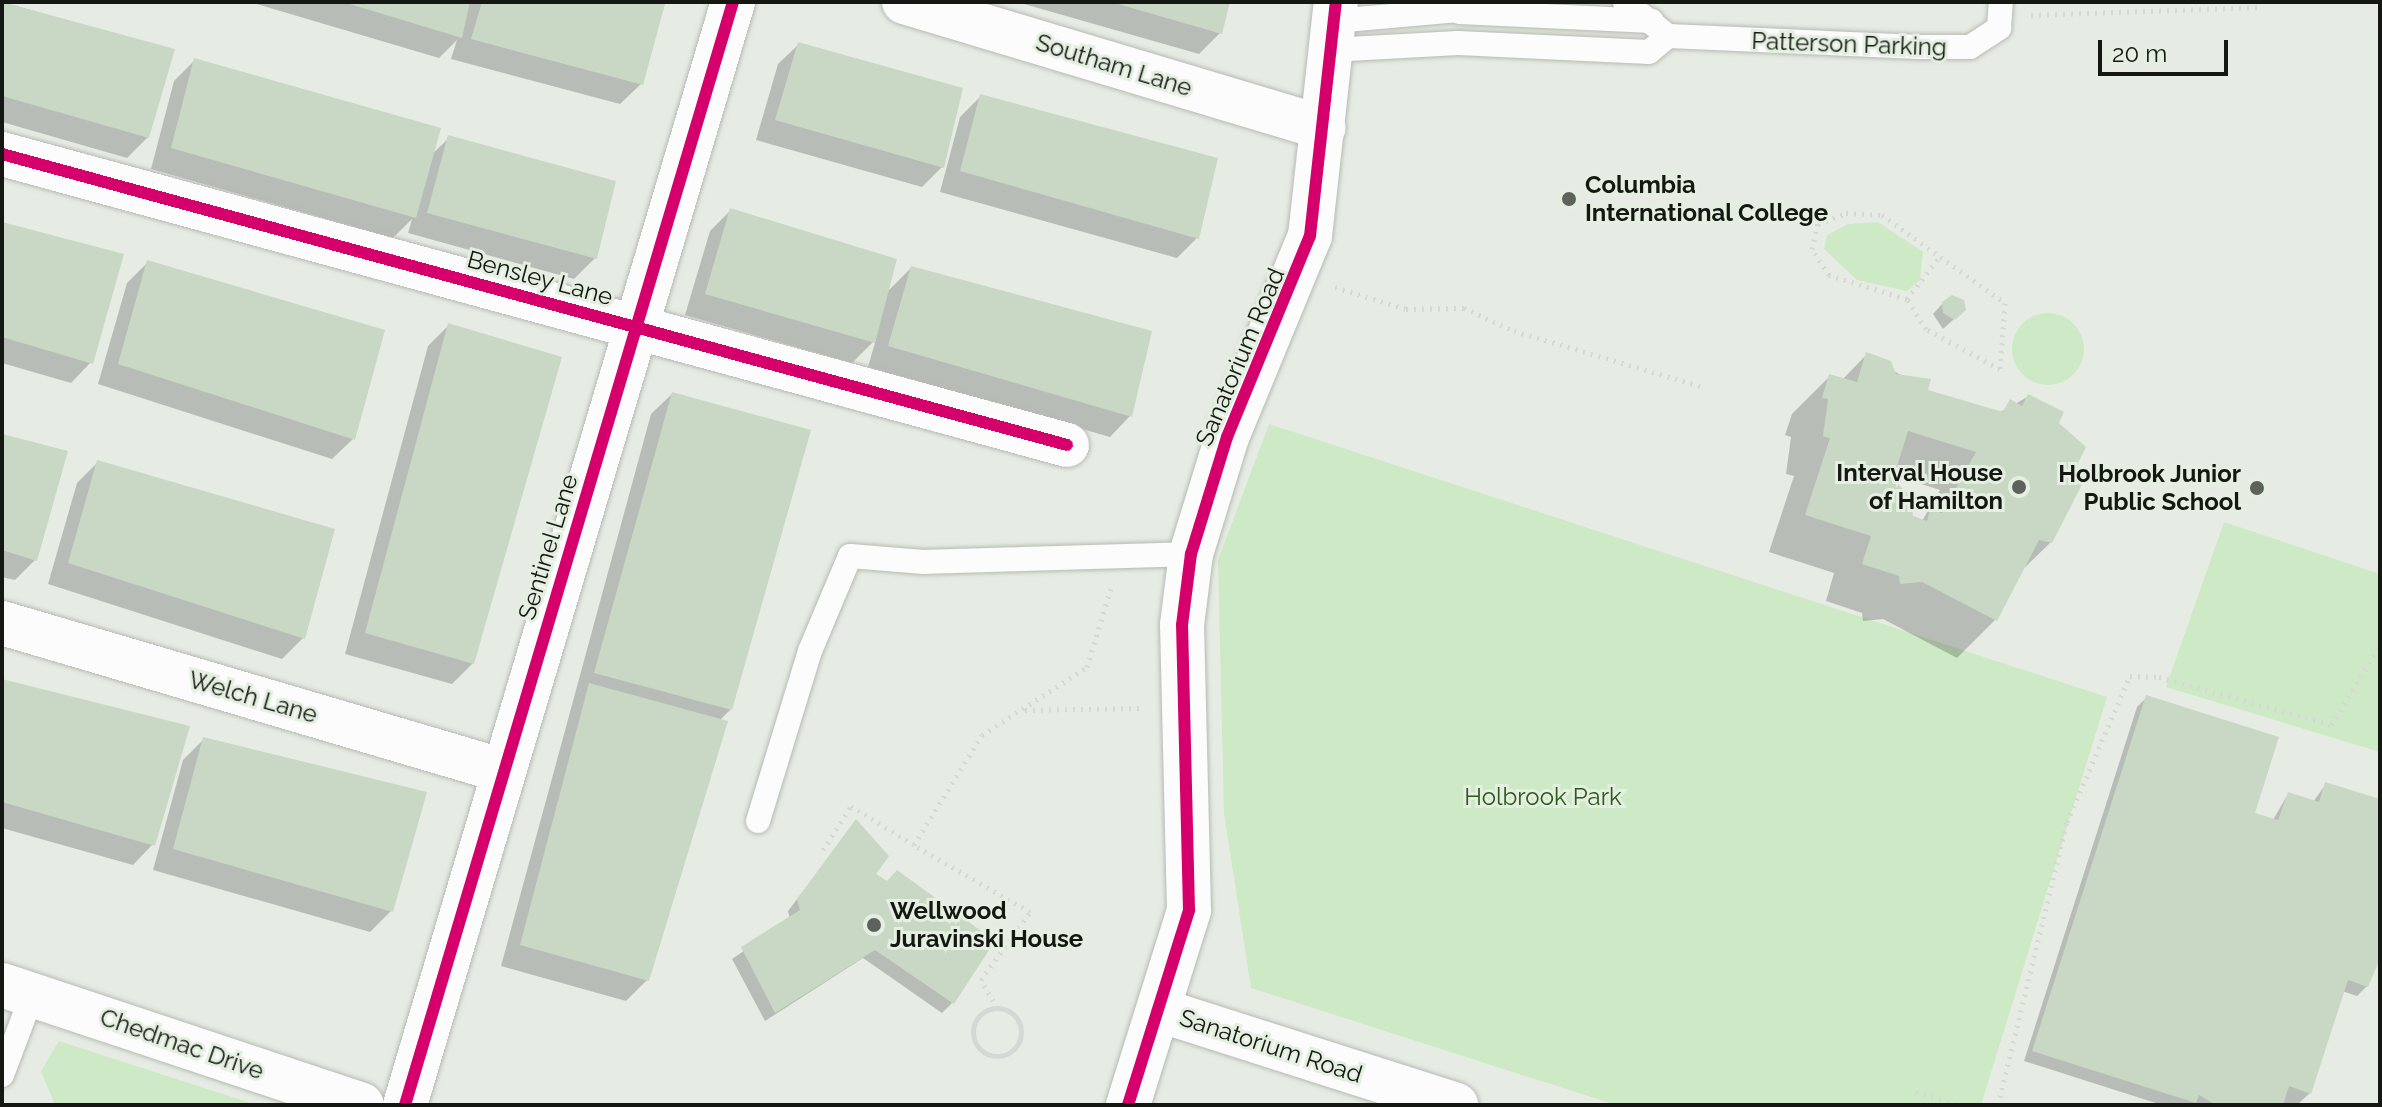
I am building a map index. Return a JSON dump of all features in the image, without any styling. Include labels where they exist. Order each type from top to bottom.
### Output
[{"type":"street","name":"Sentinel Lane","points":[[405,1105],[733,2]]},
{"type":"street","name":"Southam Lane","points":[[904,2],[1324,128]]},
{"type":"street","name":"Sanatorium Road","points":[[1333,25],[1319,196],[1300,275],[1227,437],[1191,554],[1184,709],[1189,910],[1159,1010],[1456,1105]]},
{"type":"street","name":"Bensley Lane","points":[[2,154],[1067,445]]},
{"type":"street","name":"Welch Lane","points":[[2,623],[504,771]]},
{"type":"street","name":"Chedmac Drive","points":[[17,990],[362,1105]]},
{"type":"street","points":[[1128,1105],[1159,1010]]},
{"type":"lane","name":"Patterson Parking","points":[[1333,25],[1459,12],[1498,2]]},
{"type":"lane","points":[[1625,2],[1660,29]]},
{"type":"lane","name":"Patterson Parking","points":[[1459,12],[1660,29],[1970,47],[1999,28],[2000,9]]},
{"type":"lane","name":"Patterson Parking","points":[[1333,25],[1458,43],[1649,52],[1660,29]]},
{"type":"lane","points":[[758,821],[810,651],[850,556],[924,562],[1191,554]]},
{"type":"lane","points":[[2,1075],[17,990]]},
{"type":"path","points":[[2000,9],[2262,7]]},
{"type":"path","points":[[1846,213],[1882,215],[2005,303],[2000,369],[1926,329],[1907,299],[1829,275],[1812,249],[1818,224],[1846,213]]},
{"type":"path","points":[[1907,299],[1941,255]]},
{"type":"path","points":[[1300,275],[1406,309],[1464,308],[1514,331],[1703,387]]},
{"type":"path","points":[[914,845],[982,735],[1087,667],[1112,599],[1110,555]]},
{"type":"path","points":[[1998,1105],[2067,822],[2130,676],[2159,677],[2332,725],[2380,645]]},
{"type":"path","points":[[1023,710],[1184,709]]},
{"type":"path","points":[[823,850],[851,806],[1030,912],[981,980],[997,1008],[1018,1019],[1021,1035],[1014,1050],[991,1056],[973,1033],[983,1013],[997,1008]]},
{"type":"path","points":[[1916,1092],[1959,1105]]},
{"type":"green space","points":[[1878,222],[1923,252],[1920,280],[1907,291],[1857,280],[1824,249],[1827,235],[1848,224]]},
{"type":"green space","points":[[2048,313],[2068,319],[2078,329],[2084,349],[2078,369],[2068,379],[2048,385],[2028,379],[2018,369],[2012,349],[2018,329],[2028,319]]},
{"type":"green space","name":"Holbrook Park","points":[[1269,424],[2107,697],[1981,1105],[1616,1105],[1251,988],[1224,813],[1218,560]]},
{"type":"green space","points":[[2224,522],[2380,574],[2380,752],[2166,687]]},
{"type":"green space","points":[[59,1041],[257,1105],[55,1105],[41,1071]]},
{"type":"building","points":[[2,2],[175,49],[149,138],[2,96]]},
{"type":"building","points":[[343,2],[470,2],[462,38]]},
{"type":"building","points":[[482,2],[665,4],[643,85],[471,39]]},
{"type":"building","points":[[1111,2],[1230,2],[1222,34]]},
{"type":"building","points":[[798,42],[963,88],[944,168],[775,120]]},
{"type":"building","points":[[194,58],[441,128],[416,218],[171,148]]},
{"type":"building","points":[[980,94],[1218,158],[1199,239],[960,171]]},
{"type":"building","points":[[448,135],[616,181],[597,259],[427,213]]},
{"type":"building","points":[[730,208],[897,259],[875,343],[705,294]]},
{"type":"building","points":[[2,222],[124,254],[93,364],[2,337]]},
{"type":"building","points":[[147,260],[385,330],[355,440],[118,364]]},
{"type":"building","points":[[911,266],[1152,331],[1132,417],[888,346]]},
{"type":"building","points":[[1952,295],[1964,300],[1966,310],[1955,320],[1943,313],[1942,302]]},
{"type":"building","points":[[448,323],[562,357],[474,664],[365,633]]},
{"type":"building","name":"Interval House of Hamilton","points":[[1866,352],[1891,361],[1896,374],[1931,379],[1928,390],[2003,412],[2010,399],[2022,406],[2028,394],[2064,412],[2059,423],[2086,447],[2076,467],[2089,471],[2052,543],[2039,540],[1997,621],[1922,582],[1900,584],[1899,576],[1862,564],[1871,536],[1805,515],[1830,438],[1823,436],[1828,399],[1822,398],[1829,374],[1857,382]],"holes":[[[1908,431],[1976,452],[1942,513],[1930,510],[1927,521],[1913,516],[1910,496],[1893,479]]]},
{"type":"building","points":[[672,392],[811,430],[732,710],[594,673]]},
{"type":"building","points":[[2,434],[68,451],[37,561],[2,550]]},
{"type":"building","points":[[97,460],[335,529],[305,639],[68,563]]},
{"type":"building","points":[[2,679],[190,726],[155,846],[2,802]]},
{"type":"building","points":[[589,683],[728,721],[649,981],[520,945]]},
{"type":"building","points":[[2146,695],[2279,737],[2255,813],[2278,820],[2288,792],[2319,802],[2325,782],[2380,799],[2380,959],[2368,987],[2348,980],[2311,1094],[2289,1086],[2283,1105],[2216,1105],[2199,1095],[2196,1103],[2032,1051]]},
{"type":"building","points":[[203,737],[427,792],[393,912],[173,849]]},
{"type":"building","name":"Wellwood Juravinski House","points":[[856,819],[889,856],[876,874],[887,881],[897,870],[995,941],[954,1004],[875,950],[775,1013],[741,947],[800,910],[797,899]]},
{"type":"cycle path","points":[[405,1105],[733,2]]},
{"type":"cycle path","points":[[1128,1105],[1189,910],[1182,625],[1191,554],[1227,437],[1310,236],[1336,2]]},
{"type":"cycle path","points":[[2,154],[1067,445]]},
{"type":"place","name":"Columbia International College","points":[[1569,199]]},
{"type":"place","name":"Interval House of Hamilton","points":[[2019,487]]},
{"type":"place","name":"Holbrook Junior Public School","points":[[2257,488]]},
{"type":"place","name":"Wellwood Juravinski House","points":[[874,925]]}]
